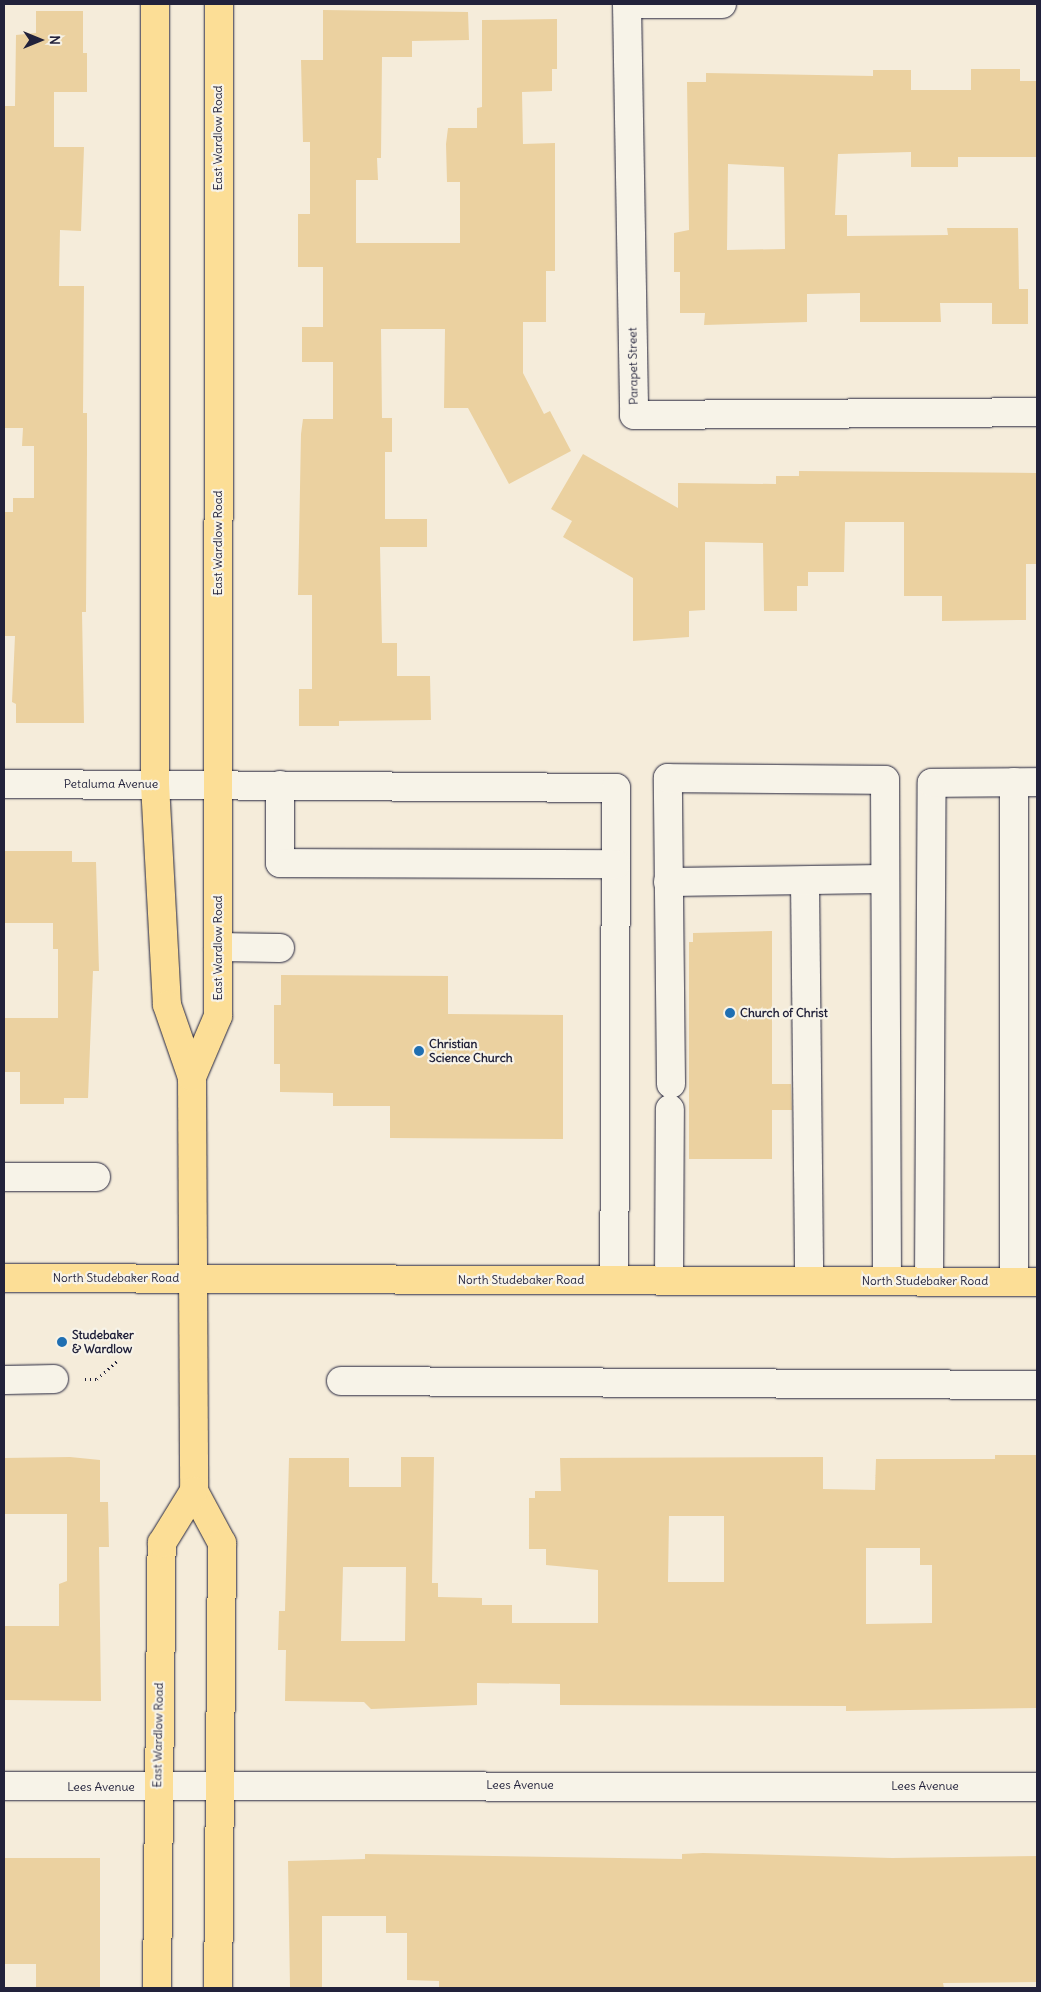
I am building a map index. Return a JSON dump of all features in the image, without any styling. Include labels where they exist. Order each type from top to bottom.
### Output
[{"type":"main road","name":"East Wardlow Road","points":[[155,4],[156,784],[167,1005],[192,1076],[194,1491],[222,1543],[218,1784],[218,1988]]},
{"type":"main road","name":"East Wardlow Road","points":[[192,1076],[218,1016],[218,4]]},
{"type":"main road","name":"North Studebaker Road","points":[[4,1278],[1026,1282]]},
{"type":"main road","name":"East Wardlow Road","points":[[157,1988],[157,1787],[162,1543],[194,1491]]},
{"type":"street","points":[[628,4],[722,4]]},
{"type":"street","name":"Parapet Street","points":[[628,4],[634,415],[1037,412]]},
{"type":"street","points":[[669,1280],[671,1096],[668,778],[885,780],[886,1281]]},
{"type":"street","points":[[929,1281],[932,783],[1026,782],[1026,1282]]},
{"type":"street","name":"Petaluma Avenue","points":[[4,784],[616,788],[616,864]]},
{"type":"street","points":[[280,785],[280,863],[616,864],[614,1280]]},
{"type":"street","points":[[668,882],[885,879]]},
{"type":"street","points":[[805,881],[809,1280]]},
{"type":"street","points":[[218,947],[280,948]]},
{"type":"street","points":[[4,1177],[96,1177]]},
{"type":"street","points":[[4,1380],[54,1379]]},
{"type":"street","points":[[340,1381],[1037,1384]]},
{"type":"street","name":"Lees Avenue","points":[[4,1786],[157,1787],[218,1784],[1037,1787]]},
{"type":"path","points":[[54,1379],[97,1379],[118,1360]]},
{"type":"building","points":[[323,10],[468,12],[469,40],[412,41],[412,57],[382,57],[381,158],[377,158],[378,180],[356,180],[356,243],[460,243],[460,182],[447,182],[446,144],[448,128],[477,128],[477,108],[482,107],[482,20],[557,19],[557,69],[552,69],[552,91],[522,92],[523,144],[555,143],[555,271],[546,271],[546,322],[523,322],[523,373],[544,414],[550,411],[571,451],[509,484],[468,408],[444,408],[445,329],[381,329],[382,418],[392,418],[392,452],[385,452],[385,519],[427,519],[427,547],[380,547],[382,643],[397,643],[397,676],[430,676],[431,720],[339,721],[339,726],[299,726],[299,689],[312,689],[312,595],[298,595],[301,434],[303,419],[333,419],[333,362],[302,362],[302,327],[323,327],[323,267],[298,267],[298,214],[310,214],[310,142],[303,142],[301,60],[323,60]]},
{"type":"building","points":[[36,11],[83,11],[83,53],[87,53],[87,92],[54,92],[54,147],[84,147],[81,231],[60,230],[59,286],[84,286],[83,413],[87,413],[87,452],[86,612],[82,612],[84,723],[16,723],[16,704],[12,702],[15,636],[5,636],[4,512],[13,512],[13,498],[34,498],[34,446],[22,446],[23,428],[4,428],[4,106],[15,106],[16,35],[36,33]]},
{"type":"building","points":[[971,69],[1020,69],[1020,81],[1037,81],[1037,157],[958,157],[958,167],[911,167],[911,152],[838,154],[835,215],[847,215],[847,236],[948,235],[947,228],[1018,228],[1019,289],[1028,289],[1028,324],[992,324],[992,303],[940,303],[941,322],[860,322],[860,293],[807,294],[807,322],[704,325],[705,313],[680,313],[680,272],[674,272],[674,233],[689,230],[687,82],[706,82],[706,73],[873,76],[873,70],[911,70],[911,90],[971,90]],"holes":[[[728,164],[784,167],[785,249],[727,250]]]},
{"type":"building","points":[[583,454],[678,508],[678,483],[776,484],[776,476],[799,476],[799,471],[1037,473],[1037,564],[1026,564],[1026,620],[942,621],[942,596],[904,596],[904,522],[845,522],[844,572],[808,572],[808,586],[797,586],[797,611],[764,611],[763,543],[705,542],[705,610],[689,611],[689,637],[633,641],[633,578],[563,537],[572,521],[551,509]]},
{"type":"building","points":[[4,851],[72,851],[72,862],[96,862],[99,971],[93,971],[88,1098],[64,1098],[64,1104],[20,1104],[20,1072],[4,1072],[4,1018],[58,1018],[58,949],[53,949],[53,923],[4,923]]},
{"type":"building","name":"Church of Christ","points":[[772,931],[772,1084],[791,1084],[792,1110],[772,1110],[772,1159],[689,1159],[689,942],[693,942],[693,933]]},
{"type":"building","name":"Christian Science Church","points":[[281,975],[448,976],[448,1014],[563,1015],[563,1139],[390,1138],[390,1106],[333,1106],[333,1093],[280,1092],[280,1064],[274,1064],[274,1005],[281,1005]]},
{"type":"building","points":[[995,1455],[1037,1455],[1037,1708],[846,1711],[846,1706],[560,1705],[560,1684],[477,1683],[477,1705],[371,1709],[364,1702],[285,1701],[286,1650],[278,1650],[279,1611],[285,1611],[289,1458],[349,1458],[349,1487],[401,1487],[401,1457],[434,1457],[432,1583],[438,1583],[438,1597],[482,1598],[482,1605],[512,1605],[512,1623],[598,1623],[598,1570],[546,1565],[546,1549],[529,1549],[529,1498],[535,1498],[535,1491],[561,1491],[560,1458],[823,1457],[823,1489],[875,1490],[876,1459],[995,1459]],"holes":[[[669,1516],[724,1516],[724,1582],[668,1582]],[[866,1548],[920,1548],[920,1565],[932,1565],[932,1623],[866,1624]],[[343,1567],[406,1567],[405,1641],[341,1641]]]},
{"type":"building","points":[[70,1457],[100,1460],[100,1502],[108,1502],[109,1547],[99,1547],[101,1701],[4,1700],[4,1626],[59,1626],[59,1584],[67,1581],[67,1514],[4,1514],[4,1458]]},
{"type":"building","points":[[365,1854],[682,1859],[682,1854],[892,1858],[1037,1856],[1037,1982],[943,1983],[944,1988],[439,1988],[439,1981],[407,1980],[407,1933],[386,1933],[386,1916],[322,1916],[322,1988],[290,1988],[288,1861],[365,1859]]},
{"type":"building","points":[[4,1858],[100,1858],[100,1988],[36,1988],[36,1964],[4,1964]]},
{"type":"place","name":"Church of Christ","points":[[730,1013]]},
{"type":"place","name":"Christian Science Church","points":[[419,1051]]},
{"type":"place","name":"Studebaker & Wardlow","points":[[62,1342]]}]
